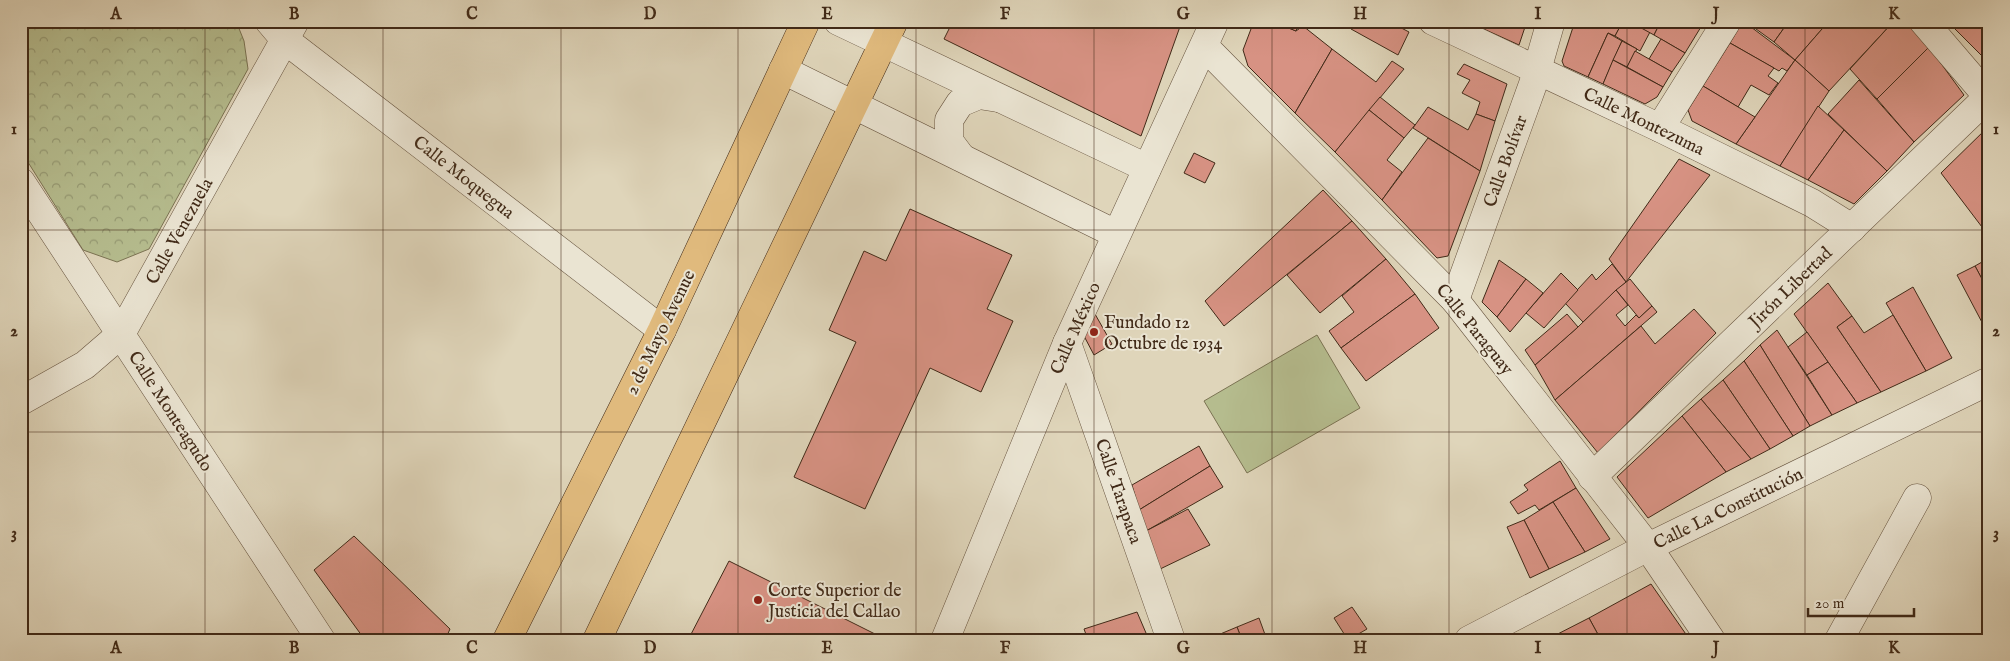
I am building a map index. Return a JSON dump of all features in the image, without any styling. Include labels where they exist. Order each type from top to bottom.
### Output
[{"type":"main road","name":"2 de Mayo Avenue","points":[[507,640],[662,330],[806,21]]},
{"type":"main road","points":[[597,640],[889,32]]},
{"type":"street","points":[[838,21],[889,32],[1000,98],[1146,168]]},
{"type":"street","name":"Calle México","points":[[945,640],[1067,343],[1146,168],[1205,47],[1215,21]]},
{"type":"street","name":"Calle Montezuma","points":[[1433,21],[1660,128],[1812,203],[1852,228]]},
{"type":"street","name":"Calle Bolívar","points":[[1455,300],[1537,71],[1551,21]]},
{"type":"street","points":[[1660,128],[1727,21]]},
{"type":"street","points":[[1923,21],[1988,97]]},
{"type":"street","name":"Calle Moquegua","points":[[283,27],[662,330]]},
{"type":"street","name":"Calle Venezuela","points":[[21,401],[85,365],[121,334],[283,27]]},
{"type":"street","name":"Calle Paraguay","points":[[1205,47],[1455,300],[1648,547],[1712,640]]},
{"type":"street","points":[[784,70],[1116,234]]},
{"type":"street","points":[[961,157],[949,141],[949,120],[960,104],[979,95],[1000,98]]},
{"type":"street","name":"Jirón Libertad","points":[[1592,477],[1988,97]]},
{"type":"street","name":"Calle Monteagudo","points":[[21,182],[321,640]]},
{"type":"street","name":"Calle Tarapaca","points":[[1067,343],[1171,640]]},
{"type":"street","name":"Calle La Constitución","points":[[1469,640],[1648,547],[1989,381]]},
{"type":"street","points":[[1838,640],[1917,498]]},
{"type":"green space","points":[[21,21],[236,21],[244,41],[248,69],[149,249],[117,262],[83,250],[21,151]]},
{"type":"green space","points":[[1317,335],[1360,408],[1247,473],[1204,401]]},
{"type":"building","points":[[953,21],[1182,21],[1141,136],[944,39]]},
{"type":"building","points":[[1254,21],[1272,21],[1296,31],[1303,26],[1332,49],[1295,113],[1248,66],[1243,50]]},
{"type":"building","points":[[1272,21],[1300,21],[1296,31]]},
{"type":"building","points":[[1354,21],[1388,21],[1409,32],[1398,55],[1351,29]]},
{"type":"building","points":[[1466,21],[1527,21],[1519,45]]},
{"type":"building","points":[[1575,21],[1623,21],[1615,36],[1608,33],[1588,77],[1564,66],[1562,61]]},
{"type":"building","points":[[1623,21],[1630,21],[1650,32],[1640,51],[1615,36]]},
{"type":"building","points":[[1635,21],[1661,21],[1654,35],[1634,24]]},
{"type":"building","points":[[1661,21],[1704,22],[1685,53],[1654,35]]},
{"type":"building","points":[[1743,21],[1795,60],[1787,71],[1782,68],[1779,71],[1730,43]]},
{"type":"building","points":[[1745,21],[1789,21],[1774,42]]},
{"type":"building","points":[[1789,21],[1829,21],[1795,60],[1774,42]]},
{"type":"building","points":[[1829,21],[1894,21],[1829,91],[1795,60]]},
{"type":"building","points":[[1894,21],[1905,21],[1929,47],[1877,99],[1850,69]]},
{"type":"building","points":[[1947,21],[1989,21],[1989,55],[1985,59]]},
{"type":"building","points":[[1608,33],[1622,41],[1603,84],[1588,77]]},
{"type":"building","points":[[1661,39],[1685,53],[1672,72],[1649,59]]},
{"type":"building","points":[[1622,41],[1637,49],[1627,67],[1613,60]]},
{"type":"building","points":[[1730,43],[1774,68],[1768,76],[1778,83],[1769,95],[1751,85],[1738,107],[1703,86]]},
{"type":"building","points":[[1929,47],[1964,95],[1914,142],[1877,99]]},
{"type":"building","points":[[1332,49],[1376,82],[1392,61],[1404,69],[1335,152],[1295,113]]},
{"type":"building","points":[[1635,51],[1672,72],[1663,87],[1627,67]]},
{"type":"building","points":[[1613,60],[1663,87],[1657,97],[1645,104],[1603,84]]},
{"type":"building","points":[[1795,60],[1829,91],[1780,166],[1736,144]]},
{"type":"building","points":[[1464,64],[1507,84],[1495,121],[1476,114],[1480,102],[1462,93],[1470,80],[1457,74]]},
{"type":"building","points":[[1859,80],[1914,142],[1887,171],[1828,114]]},
{"type":"building","points":[[1703,86],[1755,117],[1736,144],[1692,121],[1688,110]]},
{"type":"building","points":[[1380,97],[1415,125],[1404,138],[1369,110]]},
{"type":"building","points":[[1818,106],[1844,130],[1808,180],[1780,166]]},
{"type":"building","points":[[1428,107],[1468,130],[1476,114],[1495,121],[1480,171],[1413,128]]},
{"type":"building","points":[[1369,110],[1404,138],[1387,160],[1402,172],[1382,200],[1335,152]]},
{"type":"building","points":[[1988,127],[1989,229],[1985,231],[1941,173]]},
{"type":"building","points":[[1844,130],[1887,171],[1854,204],[1808,180]]},
{"type":"building","points":[[1428,138],[1480,171],[1448,256],[1437,258],[1382,200]]},
{"type":"building","points":[[1194,153],[1215,163],[1205,183],[1184,173]]},
{"type":"building","points":[[1679,159],[1710,175],[1626,282],[1609,259]]},
{"type":"building","points":[[1323,190],[1352,221],[1224,326],[1205,301]]},
{"type":"building","points":[[910,209],[1012,255],[987,309],[1013,321],[981,392],[930,368],[865,509],[794,477],[856,342],[829,330],[864,251],[886,261]]},
{"type":"building","points":[[1352,221],[1386,259],[1320,313],[1287,275]]},
{"type":"building","points":[[1989,258],[1989,292],[1975,266]]},
{"type":"building","points":[[1386,259],[1415,294],[1341,348],[1329,331],[1354,312],[1342,296]]},
{"type":"building","points":[[1499,260],[1526,279],[1497,317],[1482,302]]},
{"type":"building","points":[[1612,264],[1626,282],[1583,322],[1565,303],[1592,274],[1596,280]]},
{"type":"building","points":[[1975,266],[1989,292],[1989,326],[1985,328],[1957,275]]},
{"type":"building","points":[[1561,273],[1578,290],[1544,328],[1526,313]]},
{"type":"building","points":[[1526,279],[1543,293],[1510,332],[1497,317]]},
{"type":"building","points":[[1630,279],[1652,306],[1639,318],[1616,290]]},
{"type":"building","points":[[1828,283],[1852,316],[1837,327],[1881,392],[1857,403],[1794,314]]},
{"type":"building","points":[[1913,287],[1952,358],[1926,371],[1886,303]]},
{"type":"building","points":[[1616,290],[1628,305],[1616,315],[1625,326],[1636,315],[1639,318],[1652,306],[1657,312],[1555,400],[1535,365]]},
{"type":"building","points":[[1415,294],[1439,328],[1366,381],[1341,348]]},
{"type":"building","name":"Fundado 12 Octubre de 1934","points":[[1091,307],[1112,344],[1094,355],[1084,336]]},
{"type":"building","points":[[1694,309],[1716,333],[1598,453],[1555,400],[1641,326],[1655,344]]},
{"type":"building","points":[[1567,314],[1578,327],[1535,365],[1525,350]]},
{"type":"building","points":[[1893,315],[1926,371],[1881,392],[1837,327],[1852,316],[1864,333]]},
{"type":"building","points":[[1777,330],[1832,415],[1810,426],[1760,345]]},
{"type":"building","points":[[1807,332],[1828,362],[1807,375],[1788,347]]},
{"type":"building","points":[[1760,345],[1810,426],[1793,436],[1744,361]]},
{"type":"building","points":[[1744,361],[1793,436],[1770,449],[1723,380]]},
{"type":"building","points":[[1828,362],[1857,403],[1832,415],[1807,375]]},
{"type":"building","points":[[1723,380],[1770,449],[1751,459],[1701,399]]},
{"type":"building","points":[[1701,399],[1751,459],[1726,472],[1682,416]]},
{"type":"building","points":[[1682,416],[1726,472],[1648,518],[1617,477]]},
{"type":"building","points":[[1199,446],[1210,466],[1139,510],[1132,485]]},
{"type":"building","points":[[1560,461],[1576,488],[1539,510],[1535,505],[1518,514],[1510,502],[1528,490],[1524,485]]},
{"type":"building","points":[[1210,466],[1223,487],[1146,531],[1139,510]]},
{"type":"building","points":[[1576,488],[1610,539],[1585,552],[1553,502]]},
{"type":"building","points":[[1553,502],[1585,552],[1549,569],[1524,520]]},
{"type":"building","points":[[1188,509],[1210,545],[1158,570],[1146,531]]},
{"type":"building","points":[[1524,520],[1549,569],[1530,578],[1507,527]]},
{"type":"building","points":[[354,536],[450,629],[445,640],[365,640],[314,570]]},
{"type":"building","name":"Corte Superior de Justicia del Callao","points":[[729,561],[887,640],[688,640]]},
{"type":"building","points":[[1651,584],[1690,640],[1601,640],[1589,618]]},
{"type":"building","points":[[1352,607],[1367,629],[1348,640],[1334,618]]},
{"type":"building","points":[[1137,612],[1149,640],[1088,640],[1084,629]]},
{"type":"building","points":[[1259,618],[1267,640],[1242,640],[1237,627]]},
{"type":"building","points":[[1589,618],[1601,640],[1546,640]]},
{"type":"building","points":[[1237,627],[1242,640],[1206,640]]},
{"type":"place","name":"Fundado 12 Octubre de 1934","points":[[1094,332]]},
{"type":"place","name":"Corte Superior de Justicia del Callao","points":[[758,600]]}]
